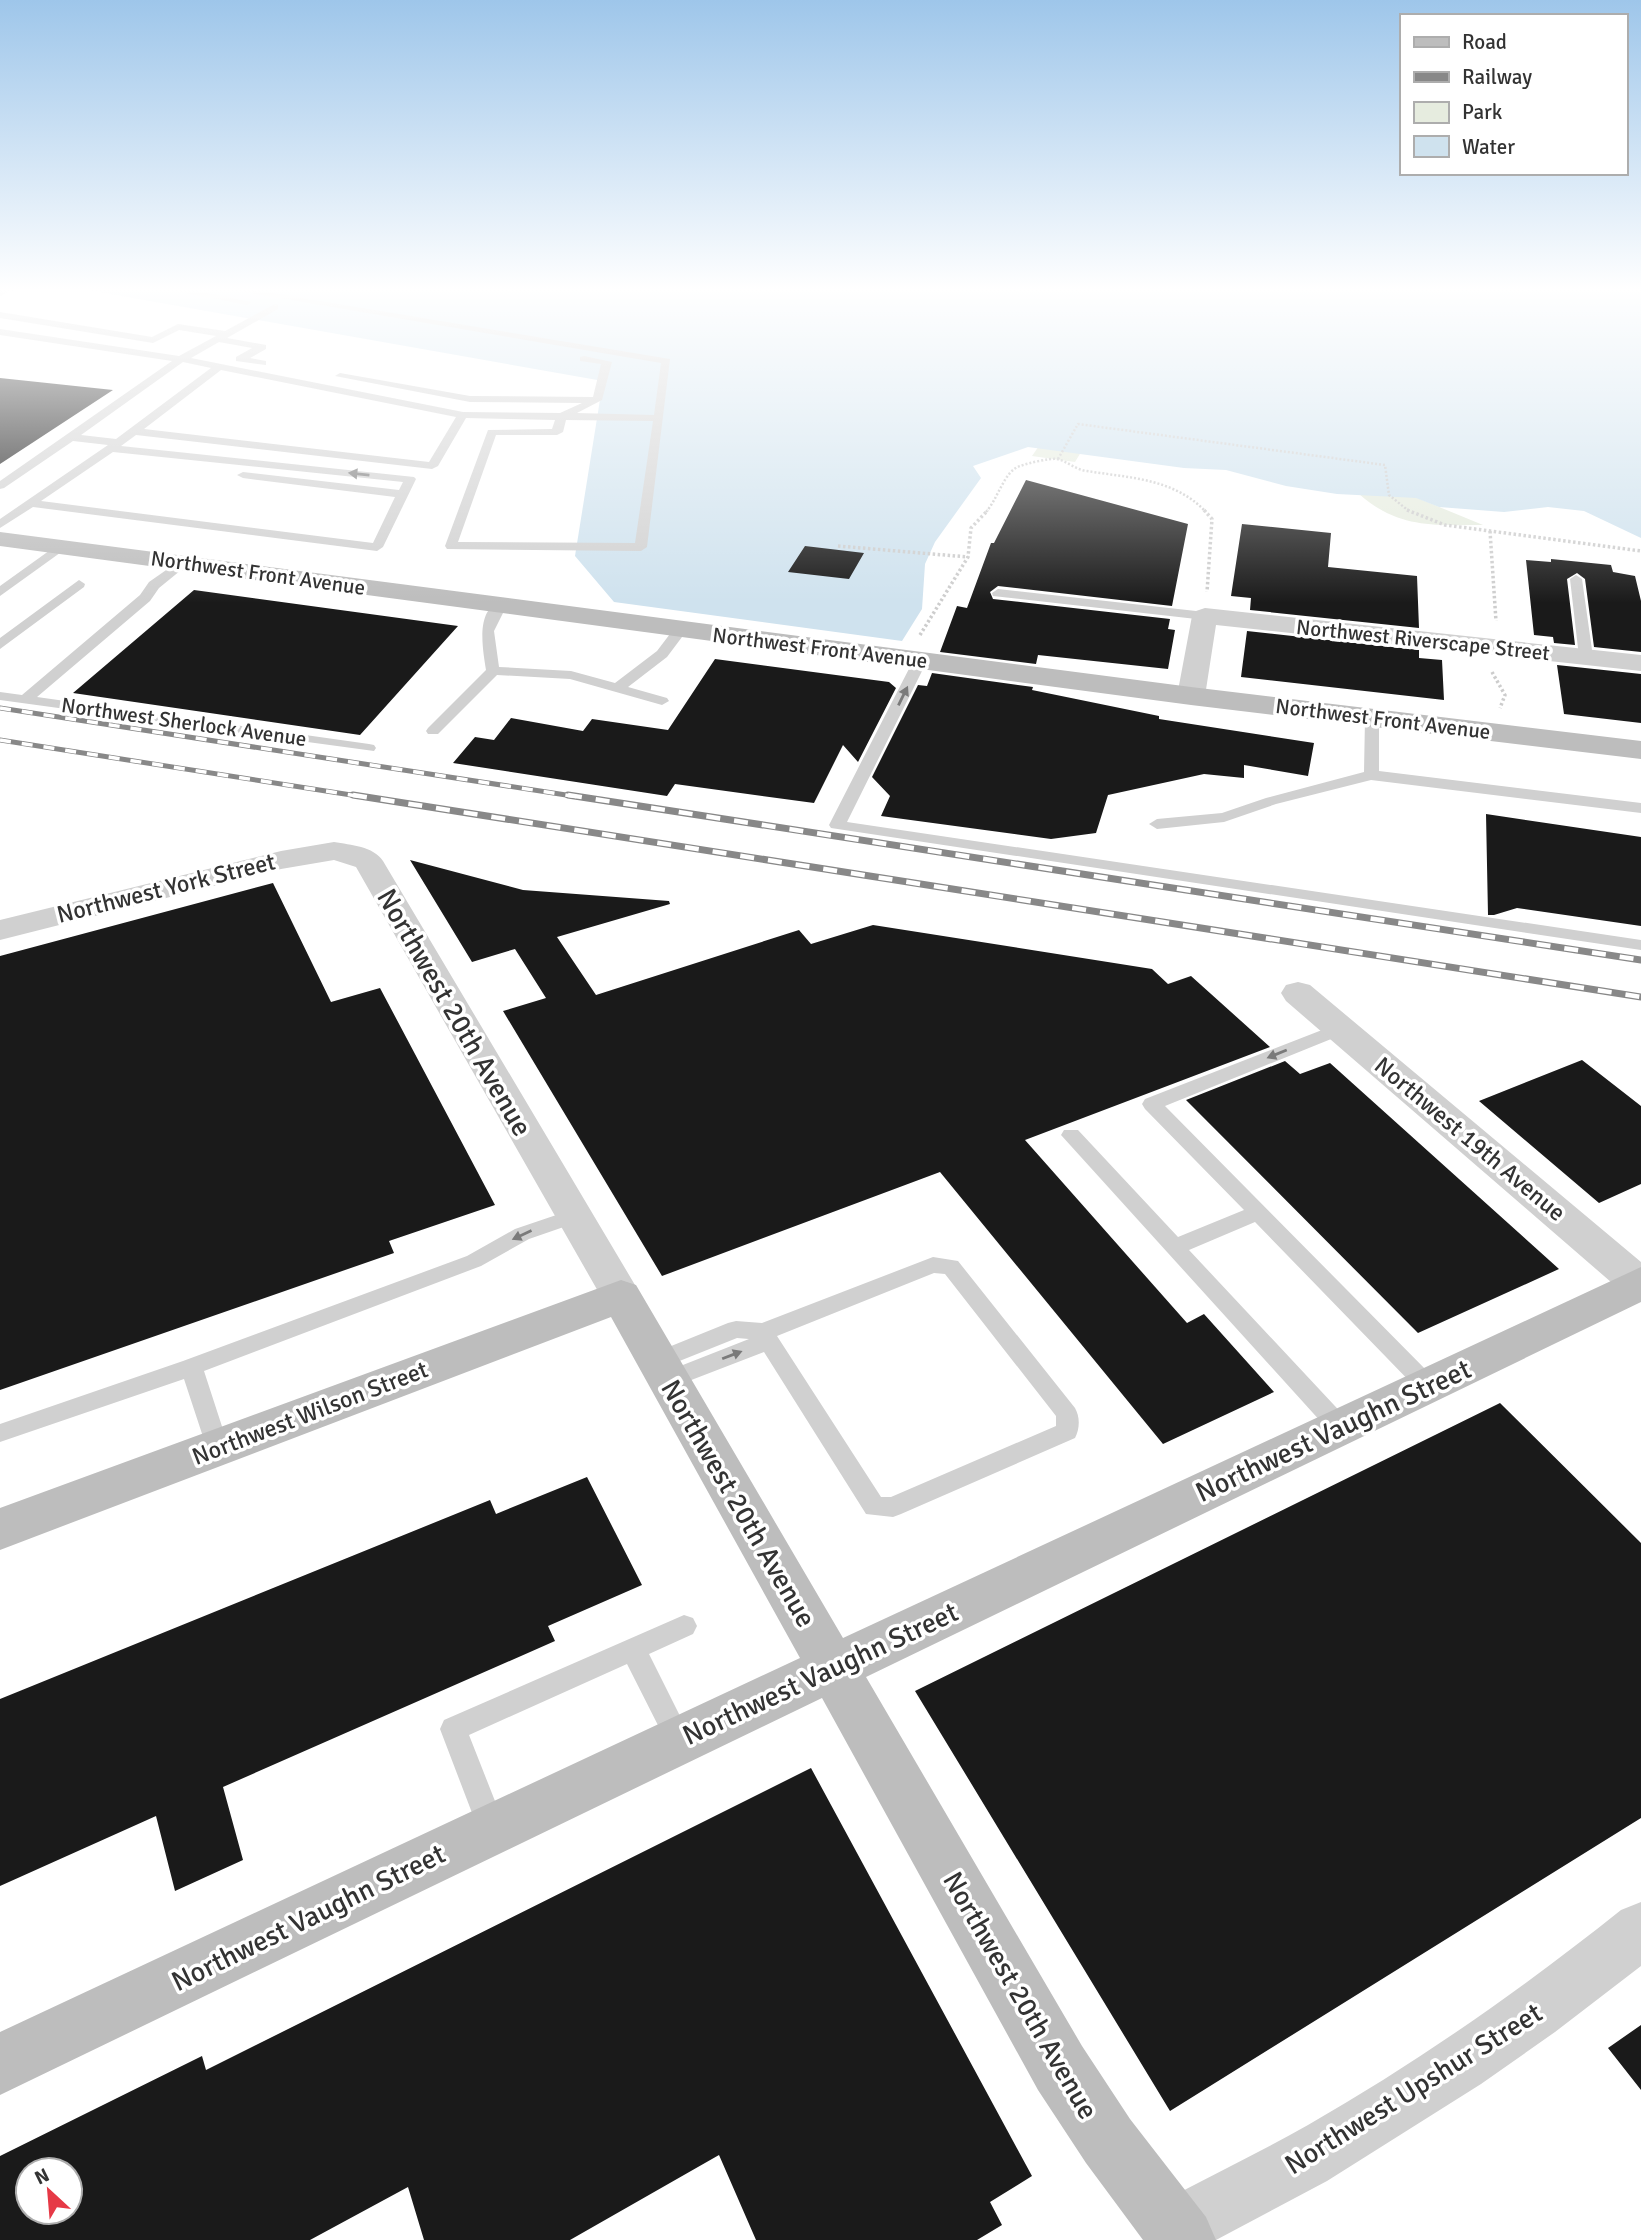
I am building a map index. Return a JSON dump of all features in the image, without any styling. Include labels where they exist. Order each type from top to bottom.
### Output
[{"type":"street","name":"Northwest Front Avenue","points":[[0,539],[1191,696],[1641,750]]},
{"type":"street","name":"Northwest Riverscape Street","points":[[1205,617],[1641,663]]},
{"type":"street","points":[[1191,696],[1205,617]]},
{"type":"street","name":"Northwest York Street","points":[[0,930],[231,871],[334,851]]},
{"type":"street","name":"Northwest 20th Avenue","points":[[334,851],[352,854],[368,861],[621,1296],[1060,2068],[1172,2236]]},
{"type":"street","name":"Northwest 19th Avenue","points":[[1298,993],[1641,1284]]},
{"type":"street","name":"Northwest Vaughn Street","points":[[0,2064],[1641,1284]]},
{"type":"street","name":"Northwest Wilson Street","points":[[0,1529],[621,1296]]},
{"type":"street","name":"Northwest Upshur Street","points":[[1172,2236],[1346,2136],[1529,2017],[1583,1978],[1641,1930]]},
{"type":"lane","points":[[0,486],[132,394]]},
{"type":"lane","points":[[0,524],[184,394]]},
{"type":"lane","points":[[354,394],[463,415],[659,418]]},
{"type":"lane","points":[[438,394],[470,399],[597,400]]},
{"type":"lane","points":[[599,394],[597,400],[561,417],[557,432],[492,432],[451,546],[641,547],[662,394]]},
{"type":"lane","points":[[134,431],[432,466],[463,415]]},
{"type":"lane","points":[[30,503],[377,547],[410,479],[114,445],[71,437]]},
{"type":"lane","points":[[96,457],[402,494]]},
{"type":"lane","points":[[0,592],[60,547]]},
{"type":"lane","points":[[25,700],[182,563]]},
{"type":"lane","points":[[1576,579],[1586,657]]},
{"type":"lane","points":[[0,645],[79,584]]},
{"type":"lane","points":[[998,593],[1205,617]]},
{"type":"lane","points":[[493,671],[487,631],[500,605]]},
{"type":"lane","points":[[617,688],[662,654],[681,629]]},
{"type":"lane","points":[[913,660],[886,731],[837,825],[1161,876],[1641,945]]},
{"type":"lane","points":[[433,731],[493,671],[571,675],[662,701]]},
{"type":"lane","name":"Northwest Sherlock Avenue","points":[[0,696],[369,748]]},
{"type":"lane","points":[[1371,775],[1372,719]]},
{"type":"lane","points":[[1157,824],[1224,817],[1271,801],[1371,775],[1641,808]]},
{"type":"lane","points":[[1340,1029],[1152,1104],[1427,1385]]},
{"type":"lane","points":[[1071,1135],[1339,1427]]},
{"type":"lane","points":[[1175,1247],[1259,1212]]},
{"type":"lane","points":[[0,1433],[191,1367],[474,1261],[522,1234],[574,1216]]},
{"type":"lane","points":[[663,1370],[756,1346],[764,1332],[933,1265],[951,1267],[1067,1413],[1067,1431],[894,1507],[874,1507],[764,1332]]},
{"type":"lane","points":[[191,1367],[217,1447]]},
{"type":"lane","points":[[492,1829],[453,1729],[684,1626]]},
{"type":"lane","points":[[633,1649],[679,1740]]},
{"type":"path","points":[[1058,459],[1078,424],[1385,465],[1386,490],[1396,502],[1418,515],[1445,525],[1641,551]]},
{"type":"path","points":[[913,660],[968,557],[971,528],[995,502],[1010,472],[1019,466],[1058,459],[1070,468],[1084,472],[1140,478],[1167,486],[1203,507],[1212,519],[1205,617]]},
{"type":"path","points":[[1490,531],[1490,544]]},
{"type":"path","points":[[838,546],[968,557]]},
{"type":"green space","points":[[1063,411],[1415,497],[1483,525],[1418,523],[1388,514],[1359,494],[1089,439],[1075,462],[1032,456]]},
{"type":"water","points":[[601,394],[1641,394],[1641,538],[1584,511],[1548,507],[1504,512],[1439,507],[1416,498],[1337,494],[1286,486],[1226,470],[1184,468],[1028,447],[973,466],[981,478],[935,542],[925,564],[922,609],[902,641],[614,602],[575,556]]},
{"type":"building","points":[[0,394],[108,394],[0,464]]},
{"type":"building","points":[[1026,480],[1188,524],[1172,606],[998,586],[990,592],[993,599],[1170,619],[1168,629],[1175,630],[1168,669],[1038,655],[1036,664],[940,652],[957,606],[967,608],[991,543],[994,543]]},
{"type":"building","points":[[1242,524],[1331,533],[1328,567],[1417,576],[1419,628],[1250,610],[1251,598],[1231,596]]},
{"type":"building","points":[[805,546],[864,553],[849,579],[788,572]]},
{"type":"building","points":[[1551,559],[1611,565],[1613,572],[1635,576],[1641,601],[1641,652],[1594,647],[1585,579],[1577,573],[1567,579],[1575,645],[1554,643],[1553,637],[1534,635],[1526,560],[1551,562]]},
{"type":"building","points":[[194,590],[458,626],[360,735],[73,693]]},
{"type":"building","points":[[1247,631],[1419,650],[1419,658],[1442,660],[1444,700],[1241,677]]},
{"type":"building","points":[[715,659],[889,682],[896,688],[858,762],[843,745],[814,803],[675,784],[667,796],[453,763],[475,737],[494,740],[511,718],[583,731],[592,719],[668,730]]},
{"type":"building","points":[[1557,665],[1641,674],[1641,723],[1564,714]]},
{"type":"building","points":[[932,673],[1033,687],[1032,690],[1159,716],[1159,719],[1314,743],[1308,776],[1244,765],[1244,778],[1204,774],[1108,795],[1096,833],[1051,839],[881,816],[890,796],[872,777],[918,685],[927,686]]},
{"type":"building","points":[[1486,814],[1641,837],[1641,926],[1517,908],[1488,915]]},
{"type":"building","points":[[410,860],[523,890],[669,901],[670,904],[557,937],[596,995],[799,930],[811,944],[873,925],[1152,969],[1168,984],[1191,976],[1270,1047],[1025,1140],[1187,1323],[1204,1314],[1274,1392],[1163,1444],[940,1172],[662,1276],[503,1011],[546,998],[515,949],[472,962]]},
{"type":"building","points":[[273,883],[331,1002],[380,988],[495,1205],[389,1241],[394,1253],[0,1390],[0,956]]},
{"type":"building","points":[[1582,1060],[1641,1106],[1641,1184],[1599,1203],[1479,1101]]},
{"type":"building","points":[[1285,1061],[1300,1074],[1330,1063],[1559,1269],[1418,1333],[1186,1100]]},
{"type":"building","points":[[1500,1403],[1641,1543],[1641,1818],[1170,2111],[915,1691]]},
{"type":"building","points":[[587,1477],[642,1585],[548,1626],[555,1641],[223,1787],[243,1860],[175,1891],[156,1816],[0,1886],[0,1699],[490,1500],[496,1514]]},
{"type":"building","points":[[811,1768],[1032,2176],[990,2202],[1002,2225],[977,2240],[756,2240],[719,2155],[570,2240],[424,2240],[408,2187],[310,2240],[0,2240],[0,2156],[202,2056],[206,2070]]},
{"type":"building","points":[[1641,2025],[1641,2090],[1608,2048]]},
{"type":"railway","points":[[0,708],[579,797]]},
{"type":"railway","points":[[0,740],[364,797]]},
{"type":"railway","points":[[353,795],[1641,997]]},
{"type":"railway","points":[[568,795],[1641,960]]}]
